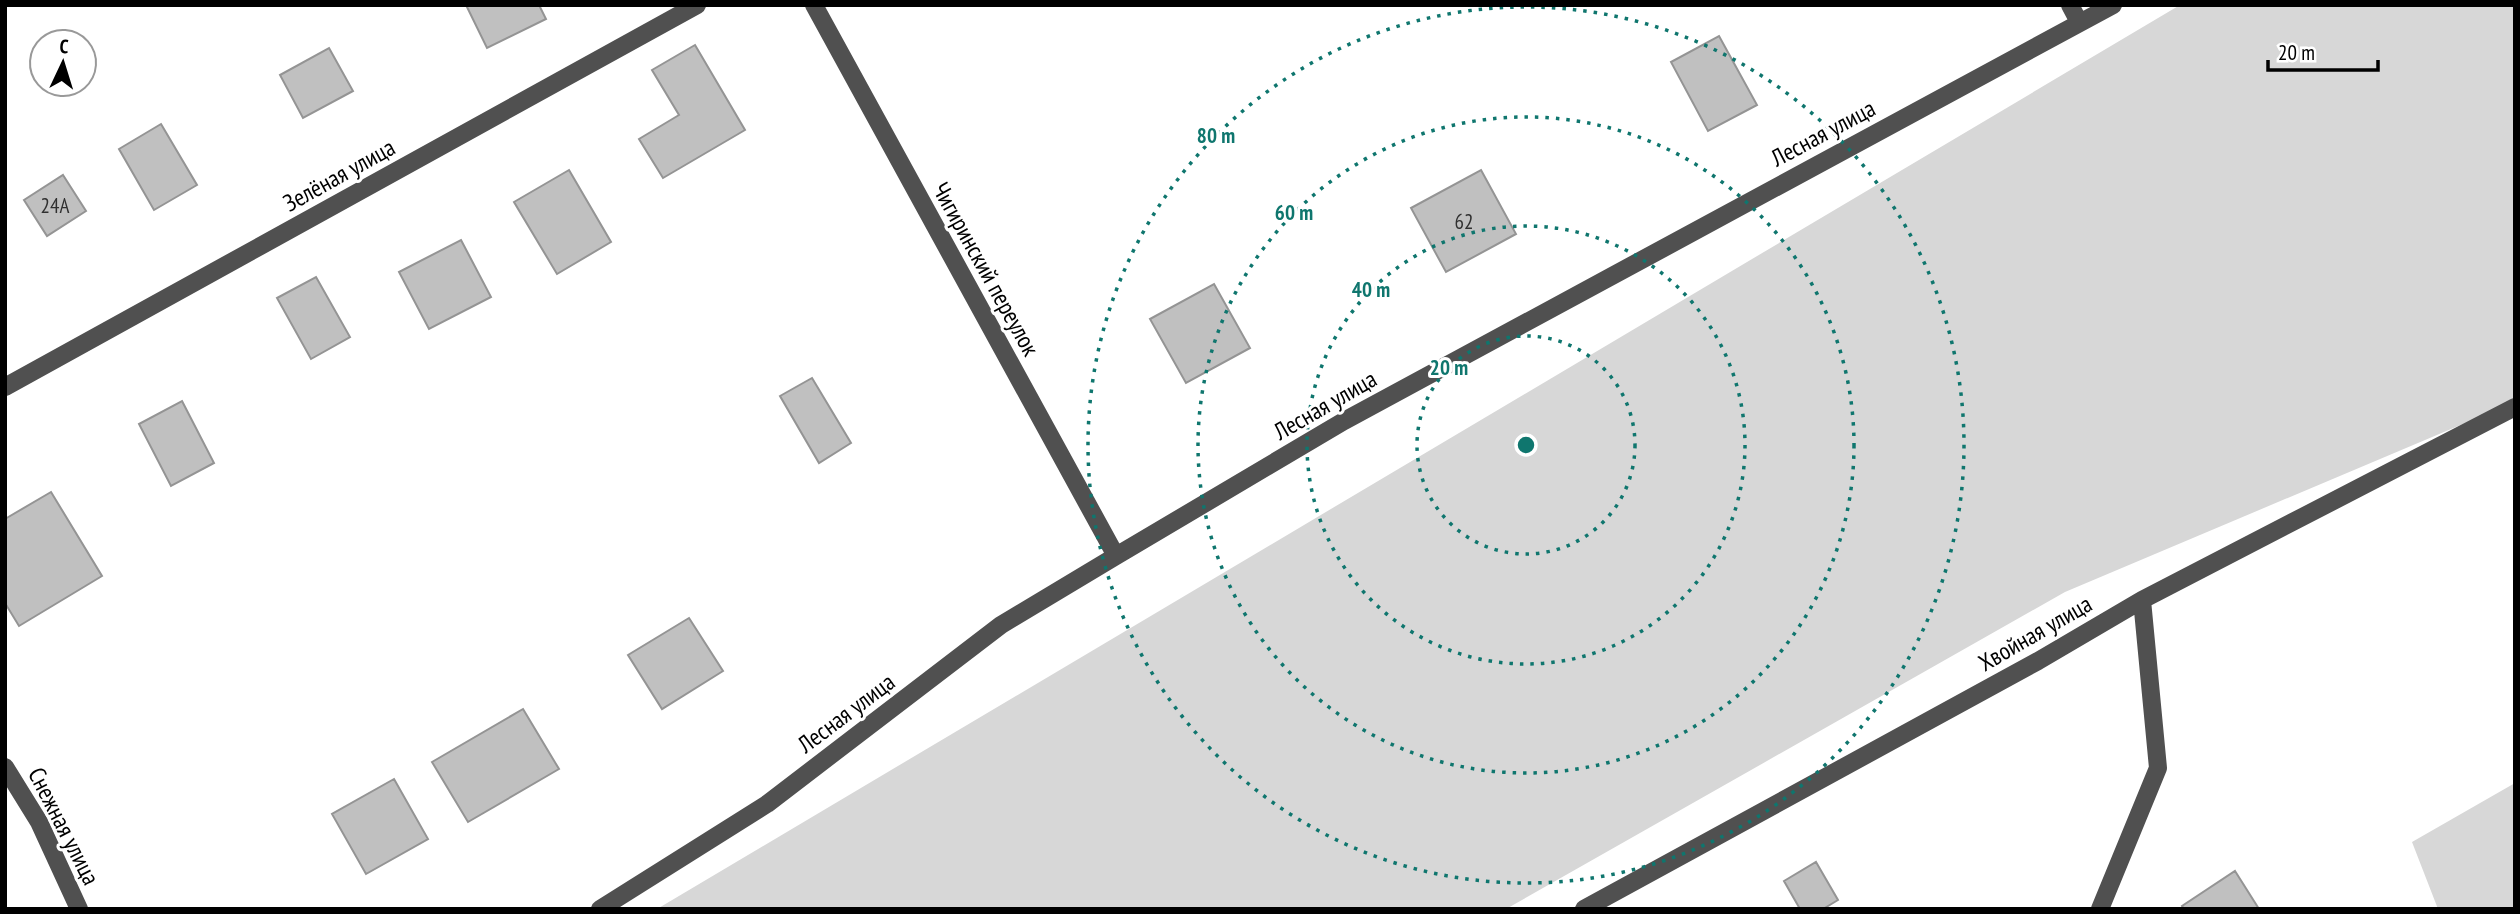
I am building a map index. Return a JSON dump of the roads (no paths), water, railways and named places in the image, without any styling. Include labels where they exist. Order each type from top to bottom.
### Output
[{"type":"street","name":"Зелёная улица","points":[[5,387],[697,5]]},
{"type":"street","name":"Чигиринский переулок","points":[[814,5],[1116,556]]},
{"type":"street","points":[[2070,5],[2079,22]]},
{"type":"street","name":"Лесная улица","points":[[600,909],[767,804],[1001,625],[1116,556],[1344,421],[2113,5]]},
{"type":"street","name":"Хвойная улица","points":[[1584,909],[2038,661],[2142,600],[2515,407]]},
{"type":"street","points":[[2099,909],[2158,768],[2142,600]]},
{"type":"street","name":"Снежная улица","points":[[5,766],[38,822],[79,909]]}]
